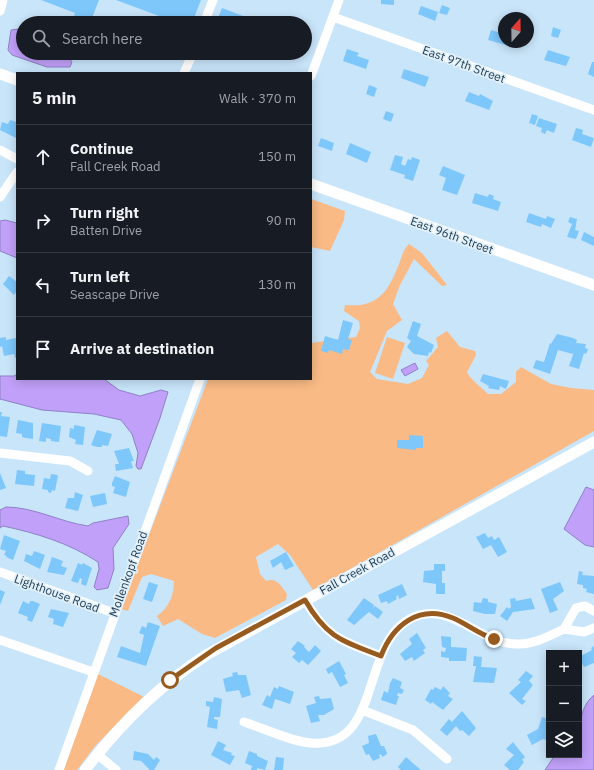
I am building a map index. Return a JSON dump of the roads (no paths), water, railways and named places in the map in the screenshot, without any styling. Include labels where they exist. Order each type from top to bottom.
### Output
[{"type":"main road","points":[[0,74],[16,80]]},
{"type":"main road","name":"East 96th Street","points":[[312,184],[594,285]]},
{"type":"main road","name":"Fall Creek Road","points":[[85,770],[129,716],[181,672],[216,648],[594,442]]},
{"type":"street","points":[[0,10],[3,0]]},
{"type":"street","points":[[207,16],[213,0]]},
{"type":"street","points":[[312,73],[339,0]]},
{"type":"street","name":"East 97th Street","points":[[333,17],[594,110]]},
{"type":"street","points":[[186,72],[190,60]]},
{"type":"street","points":[[0,150],[16,158]]},
{"type":"street","points":[[0,197],[16,173]]},
{"type":"street","name":"Mollenkopf Road","points":[[59,770],[114,613],[200,380]]},
{"type":"street","points":[[0,453],[70,461],[88,471]]},
{"type":"street","name":"Lighthouse Road","points":[[0,572],[114,613]]},
{"type":"street","points":[[305,600],[318,621],[335,637],[381,656]]},
{"type":"street","points":[[564,629],[576,608],[585,606],[594,611]]},
{"type":"street","points":[[244,722],[302,742],[319,744],[335,740],[346,733],[355,724],[362,710],[389,638],[399,626],[413,617],[425,614],[448,616],[497,641],[513,644],[535,642],[564,629],[584,632],[594,628]]},
{"type":"street","points":[[0,640],[93,672]]},
{"type":"street","points":[[362,710],[413,730],[447,759]]},
{"type":"street","points":[[97,754],[116,770]]}]
